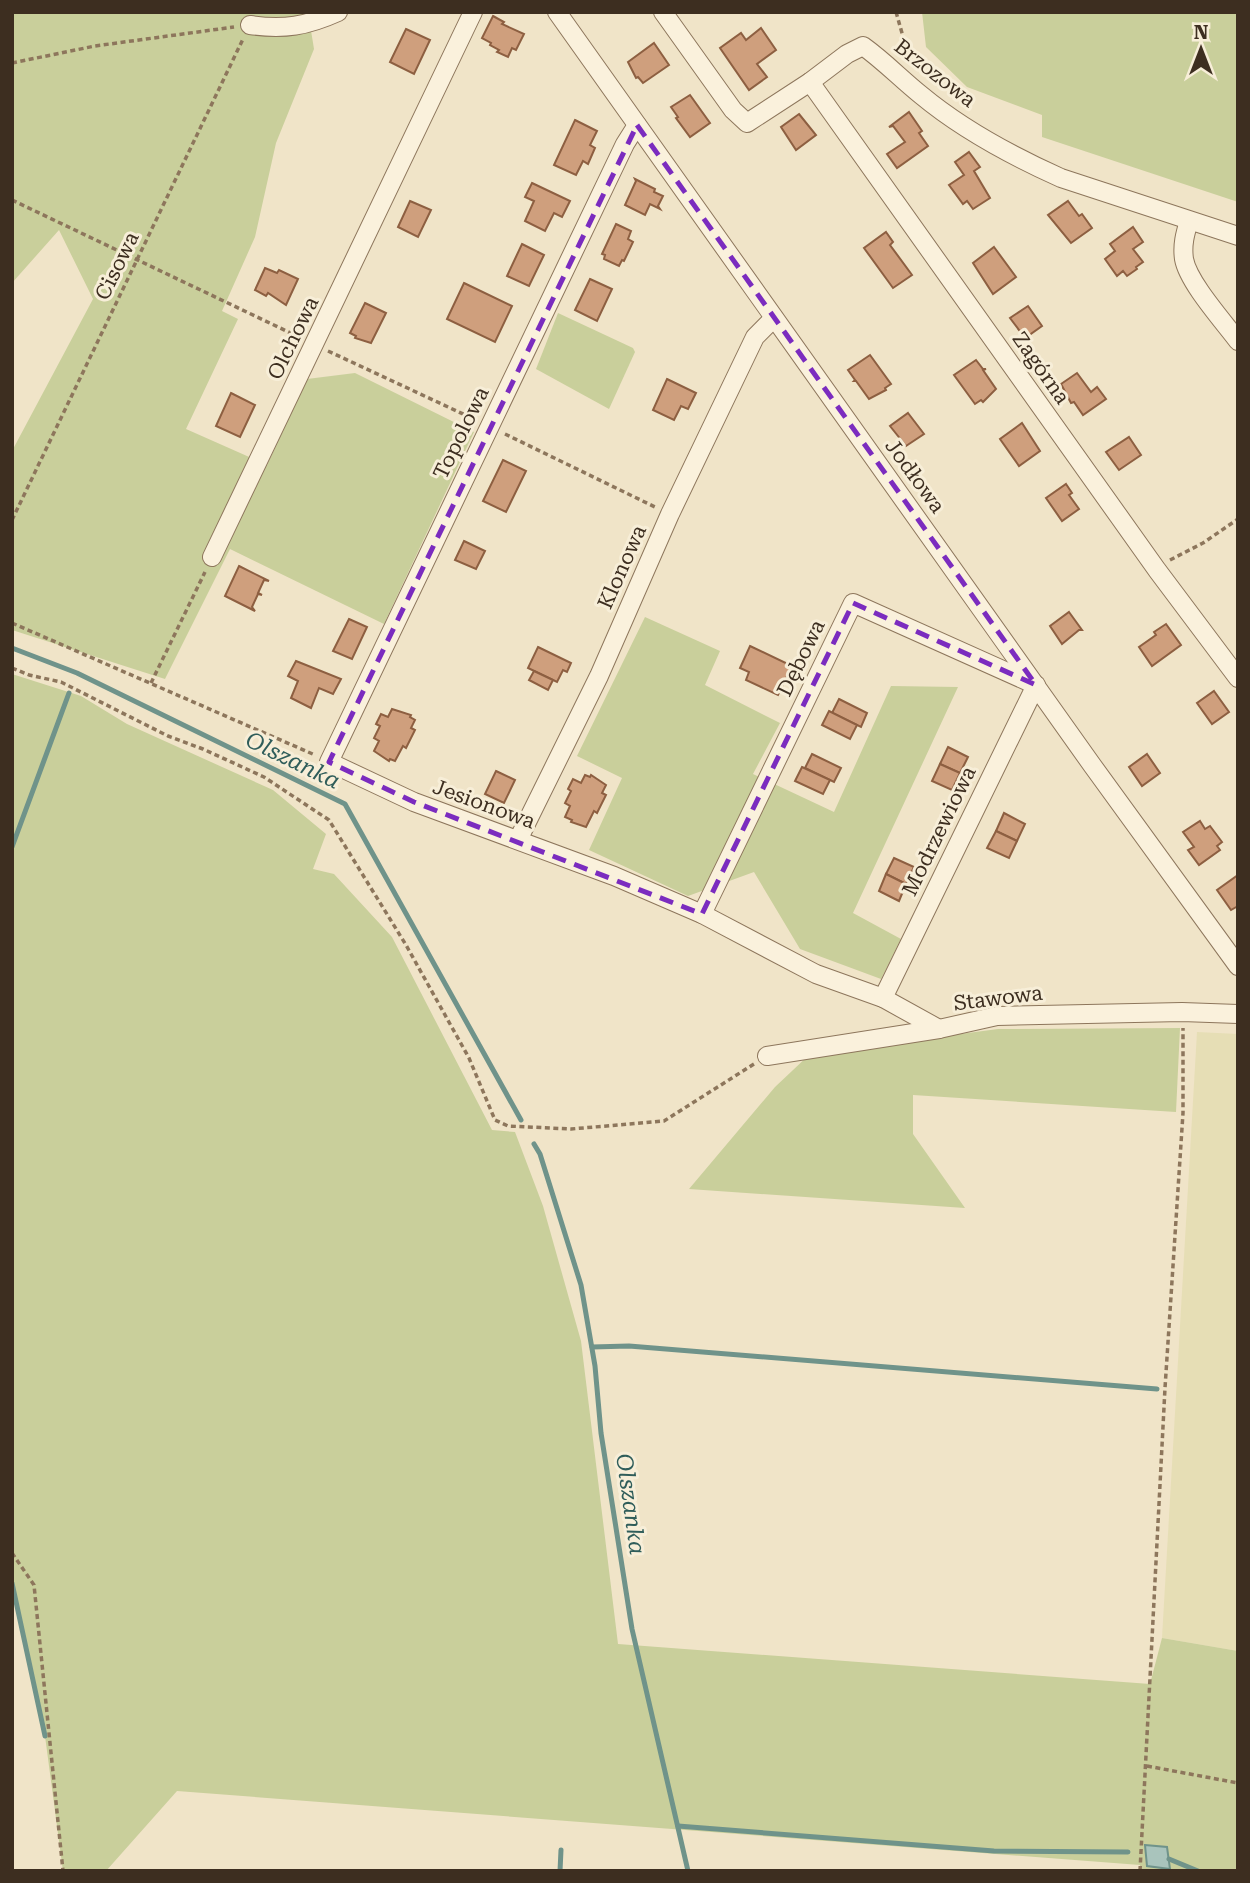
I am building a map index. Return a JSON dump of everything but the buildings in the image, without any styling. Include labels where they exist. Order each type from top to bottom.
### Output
[{"type":"street","points":[[250,25],[271,28],[297,27],[338,12]]},
{"type":"street","name":"Olchowa","points":[[212,557],[473,12]]},
{"type":"street","name":"Jodłowa","points":[[557,12],[1238,966]]},
{"type":"street","name":"Brzozowa","points":[[663,12],[733,110],[747,123],[847,54],[863,46],[922,96],[982,138],[1061,178],[1238,236]]},
{"type":"street","name":"Zagórna","points":[[810,82],[1157,570],[1238,678]]},
{"type":"street","name":"Topolowa","points":[[329,762],[625,144],[637,125]]},
{"type":"street","points":[[1189,221],[1184,239],[1184,260],[1189,275],[1238,341]]},
{"type":"street","name":"Klonowa","points":[[518,840],[599,676],[670,514],[755,337],[774,318]]},
{"type":"street","name":"Dębowa","points":[[702,914],[853,603],[1036,685]]},
{"type":"street","name":"Modrzewiowa","points":[[883,998],[1036,685]]},
{"type":"street","name":"Jesionowa","points":[[329,762],[414,802],[614,876],[702,914],[817,974],[883,998],[939,1029]]},
{"type":"street","name":"Stawowa","points":[[767,1056],[939,1029],[997,1016],[1182,1012],[1238,1014]]},
{"type":"path","points":[[896,12],[910,61]]},
{"type":"path","points":[[12,63],[95,46],[250,25]]},
{"type":"path","name":"Cisowa","points":[[12,520],[250,25]]},
{"type":"path","points":[[12,200],[670,514]]},
{"type":"path","points":[[1157,570],[1238,519]]},
{"type":"path","points":[[151,683],[212,557]]},
{"type":"path","points":[[12,623],[329,762]]},
{"type":"path","points":[[12,668],[61,682],[168,736],[264,777],[330,820],[406,945],[469,1058],[495,1120],[508,1126],[571,1129],[664,1121],[767,1056]]},
{"type":"path","points":[[1140,1871],[1165,1388],[1183,1113],[1182,1012]]},
{"type":"path","points":[[12,1553],[34,1585],[63,1871]]},
{"type":"path","points":[[1146,1765],[1238,1783]]},
{"type":"highlighted area","points":[[637,125],[1036,685],[853,603],[702,914],[414,802],[329,762]]},
{"type":"shaded area","points":[[1197,1032],[1238,1034],[1238,1651],[1162,1638]]},
{"type":"green space","points":[[12,12],[308,12],[314,49],[276,143],[255,237],[222,311],[238,319],[186,429],[267,465],[307,379],[355,373],[474,432],[384,624],[230,549],[165,679],[12,630],[12,451],[93,299],[59,230],[12,283]]},
{"type":"green space","points":[[922,12],[1238,12],[1238,202],[1042,137],[1042,115],[967,87],[926,47]]},
{"type":"green space","points":[[558,313],[633,348],[635,352],[609,409],[536,369]]},
{"type":"green space","points":[[645,617],[720,651],[705,685],[780,723],[753,774],[834,812],[891,686],[958,687],[853,913],[901,939],[881,979],[800,949],[754,872],[688,896],[589,850],[622,778],[577,756]]},
{"type":"green space","points":[[12,674],[81,696],[127,724],[273,790],[326,834],[313,869],[334,874],[392,937],[492,1130],[515,1132],[543,1206],[581,1341],[618,1644],[1150,1684],[1162,1638],[1238,1651],[1238,1871],[1140,1871],[1140,1865],[177,1791],[106,1871],[63,1871],[45,1736],[12,1583]]},
{"type":"green space","points":[[1180,1028],[1176,1112],[913,1095],[913,1134],[965,1208],[689,1189],[775,1087],[810,1054],[998,1029]]},
{"type":"water","points":[[1145,1845],[1167,1847],[1170,1869],[1147,1866]]},
{"type":"waterway","name":"Olszanka","points":[[12,648],[77,673],[345,804],[521,1120]]},
{"type":"waterway","points":[[12,847],[69,693]]},
{"type":"waterway","name":"Olszanka","points":[[534,1144],[540,1154],[581,1285],[632,1629],[688,1871]]},
{"type":"waterway","points":[[592,1347],[629,1346],[1157,1389]]},
{"type":"waterway","points":[[12,1583],[45,1736]]},
{"type":"waterway","points":[[678,1826],[994,1851],[1128,1852]]},
{"type":"waterway","points":[[560,1871],[561,1850]]},
{"type":"waterway","points":[[1169,1859],[1198,1871]]}]
